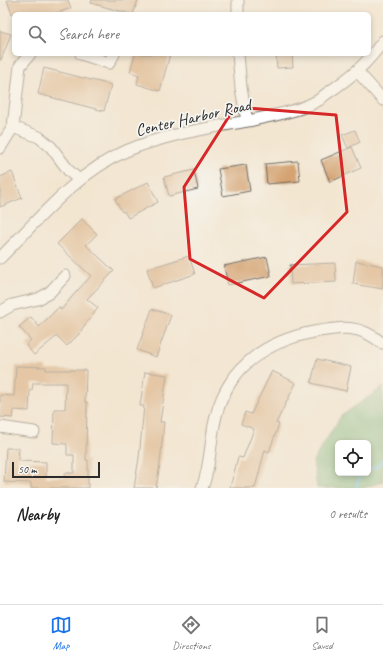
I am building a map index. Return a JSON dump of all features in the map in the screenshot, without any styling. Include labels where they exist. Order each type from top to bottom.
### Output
[{"type":"street","points":[[238,0],[238,12]]},
{"type":"street","name":"Center Harbor Road","points":[[0,258],[70,187],[93,169],[112,158],[149,142],[297,110],[317,101],[357,72],[373,55],[383,40]]},
{"type":"street","points":[[0,148],[13,127],[20,66],[28,56]]},
{"type":"street","points":[[87,56],[109,63],[113,56]]},
{"type":"street","points":[[238,56],[241,88],[247,121]]},
{"type":"street","points":[[357,72],[383,100]]},
{"type":"street","points":[[13,127],[39,137],[51,147],[69,171],[79,180]]},
{"type":"street","points":[[0,312],[12,305],[38,299],[49,293],[65,276]]},
{"type":"street","points":[[202,488],[210,460],[214,425],[219,407],[226,390],[248,361],[277,342],[294,336],[338,328],[360,330],[372,335],[382,343]]},
{"type":"street","points":[[0,427],[34,432]]},
{"type":"highlighted area","points":[[235,107],[336,115],[347,212],[264,298],[190,259],[184,187]]},
{"type":"green space","points":[[383,387],[383,482],[363,488],[317,488],[313,461],[341,416]]},
{"type":"building","points":[[7,0],[68,0],[71,8],[60,12],[12,12],[12,14]]},
{"type":"building","points":[[92,0],[138,0],[134,12],[123,12],[91,3]]},
{"type":"building","points":[[0,31],[11,34],[1,60],[0,60]]},
{"type":"building","points":[[134,56],[169,56],[160,91],[137,84],[139,75],[130,72]]},
{"type":"building","points":[[276,56],[292,56],[293,67],[277,68]]},
{"type":"building","points":[[44,68],[111,85],[104,111],[38,94]]},
{"type":"building","points":[[355,130],[360,142],[348,148],[342,135]]},
{"type":"building","points":[[352,147],[361,168],[330,182],[321,160]]},
{"type":"building","points":[[298,161],[300,181],[267,184],[265,164]]},
{"type":"building","points":[[246,165],[250,191],[223,196],[218,169]]},
{"type":"building","points":[[194,170],[198,189],[169,196],[164,177]]},
{"type":"building","points":[[12,172],[22,198],[0,207],[0,177]]},
{"type":"building","points":[[148,182],[158,202],[128,218],[124,211],[122,212],[115,199]]},
{"type":"building","points":[[82,219],[97,234],[86,245],[114,271],[87,299],[98,308],[81,330],[82,331],[67,346],[57,336],[34,355],[26,345],[31,340],[19,327],[31,317],[39,327],[59,307],[61,310],[91,276],[57,244]]},
{"type":"building","points":[[189,256],[195,274],[153,288],[147,269]]},
{"type":"building","points":[[267,257],[271,276],[228,285],[224,266]]},
{"type":"building","points":[[356,261],[383,266],[383,289],[353,284]]},
{"type":"building","points":[[335,263],[336,282],[291,284],[290,265]]},
{"type":"building","points":[[152,309],[171,315],[156,357],[137,350]]},
{"type":"building","points":[[317,359],[351,367],[346,391],[311,383]]},
{"type":"building","points":[[16,366],[46,367],[46,370],[86,370],[85,402],[87,402],[86,460],[88,460],[88,488],[31,488],[31,483],[4,482],[6,448],[19,448],[18,461],[46,462],[46,477],[65,477],[65,473],[74,473],[74,455],[67,455],[67,444],[53,443],[54,409],[65,409],[66,383],[33,383],[32,390],[30,390],[29,411],[14,410],[13,418],[0,417],[0,395],[14,396]]},
{"type":"building","points":[[272,371],[296,383],[276,423],[279,424],[269,452],[265,450],[255,488],[230,488],[238,457],[243,458],[254,429],[241,424],[245,412],[251,414]]},
{"type":"building","points":[[145,372],[167,375],[160,422],[164,422],[156,488],[134,488],[139,458],[144,406],[140,406]]},
{"type":"waterway","points":[[371,469],[378,466],[383,460]]},
{"type":"waterway","points":[[356,488],[360,476]]}]
